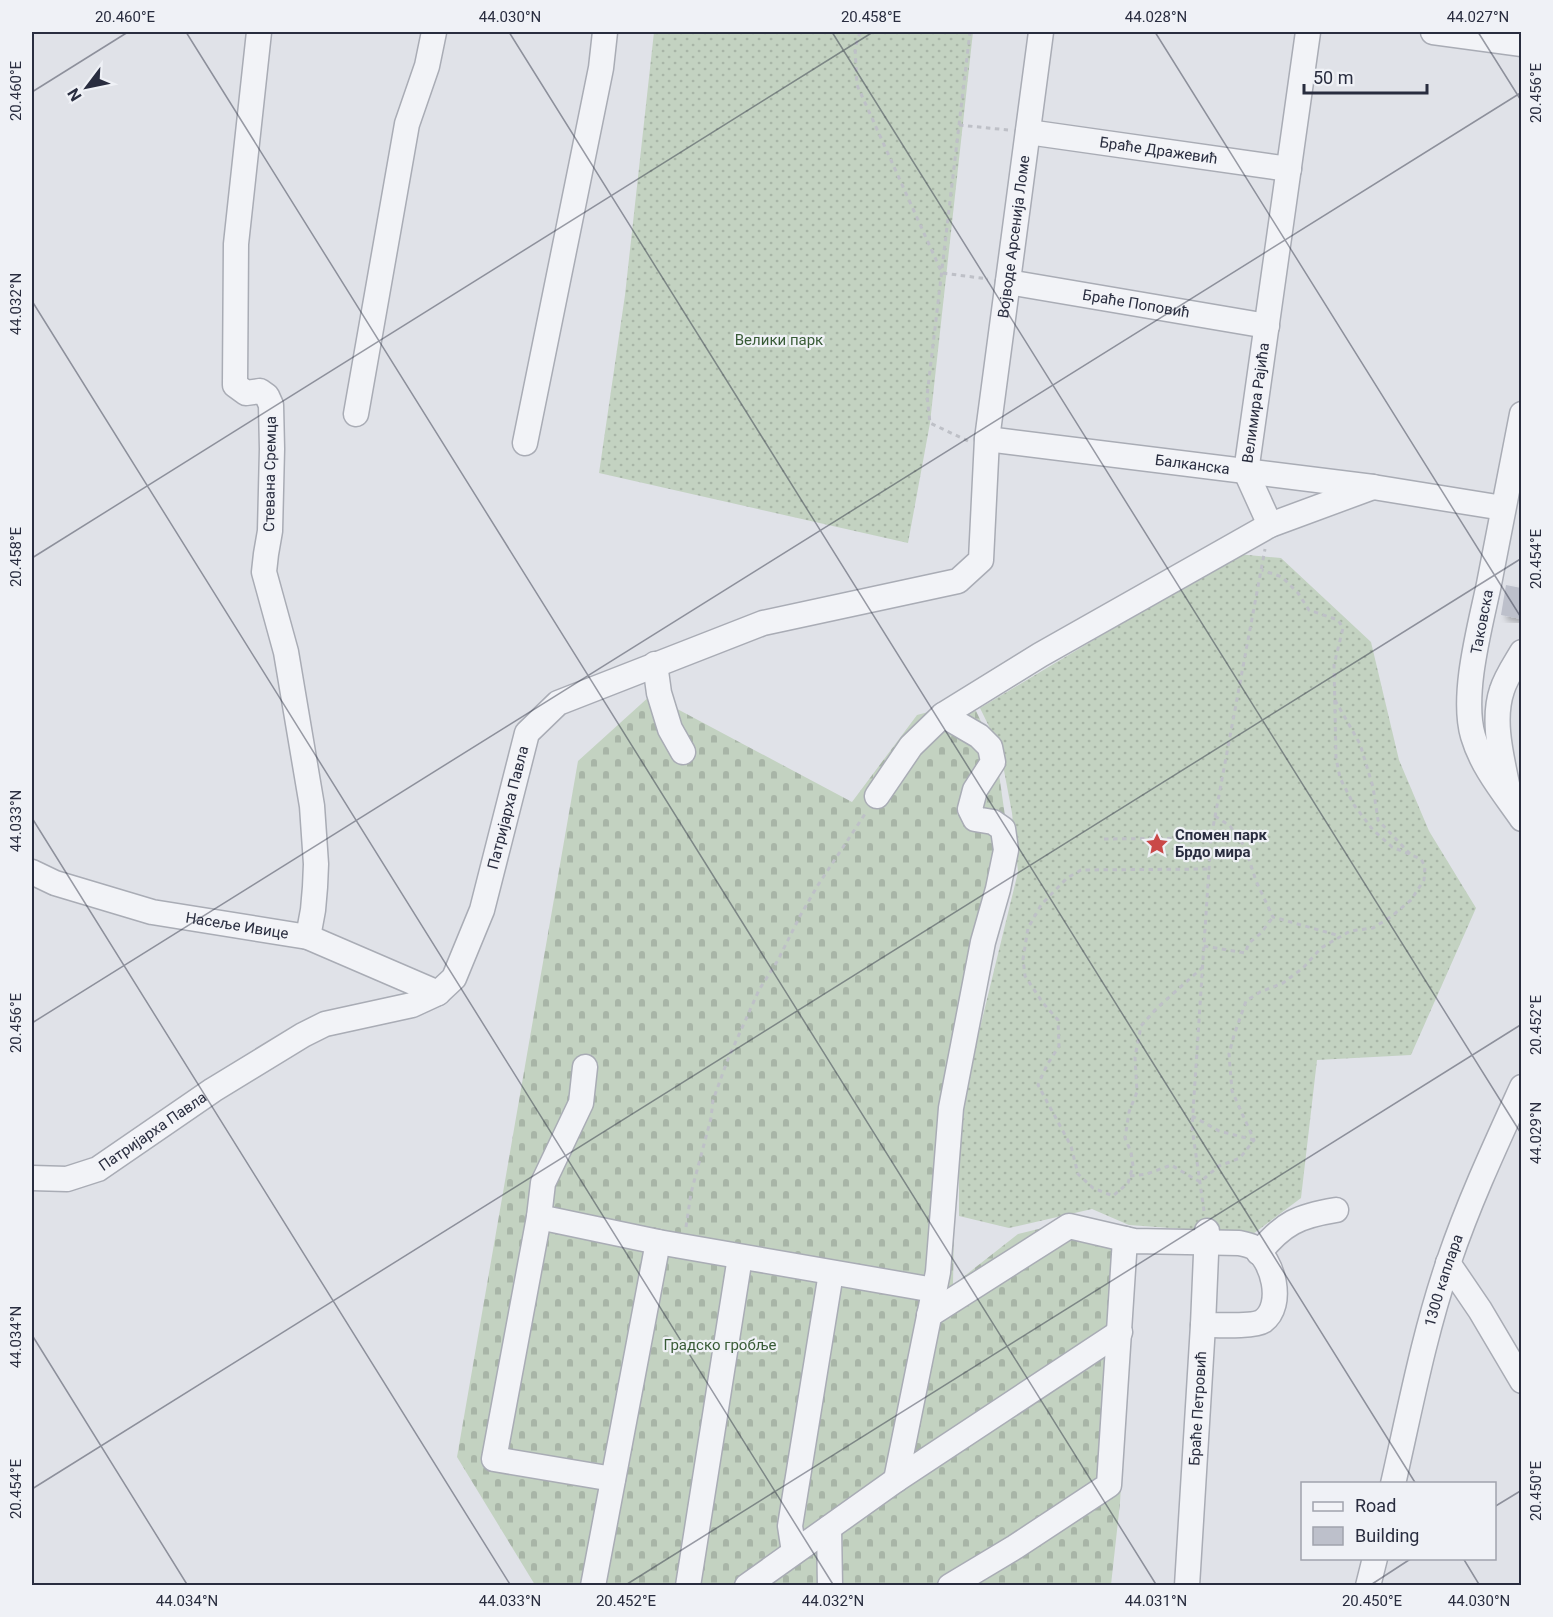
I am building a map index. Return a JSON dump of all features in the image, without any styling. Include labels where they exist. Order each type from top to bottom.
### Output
[{"type":"street","name":"Стевана Сремца","points":[[259,32],[236,244],[235,384],[246,393],[260,391],[267,396],[271,405],[273,449],[270,531],[264,572],[286,652],[312,806],[316,864],[313,910],[308,937]]},
{"type":"street","points":[[356,414],[407,124],[427,66],[434,32]]},
{"type":"street","points":[[525,442],[601,68],[605,32]]},
{"type":"street","name":"Војводе Арсенија Ломе","points":[[987,445],[1041,32]]},
{"type":"street","name":"Велимира Рајића","points":[[1270,525],[1246,472],[1308,32]]},
{"type":"street","points":[[1433,32],[1521,44]]},
{"type":"street","name":"Браће Дражевић","points":[[1028,132],[1289,169]]},
{"type":"street","name":"Браће Поповић","points":[[1008,282],[1267,326]]},
{"type":"street","name":"Таковска","points":[[1516,810],[1486,767],[1474,737],[1469,711],[1472,675],[1521,414]]},
{"type":"street","name":"Балканска","points":[[987,445],[1373,487],[1503,508]]},
{"type":"street","name":"Патријарха Павла","points":[[32,1178],[67,1179],[98,1169],[213,1090],[303,1035],[325,1024],[412,1005],[438,993],[454,978],[482,910],[527,733],[558,703],[763,623],[958,581],[981,560],[987,445]]},
{"type":"street","points":[[877,796],[911,746],[953,709],[1040,655],[1270,525],[1373,487]]},
{"type":"street","points":[[1516,810],[1499,736],[1498,708],[1504,683],[1521,652]]},
{"type":"street","points":[[656,664],[659,693],[670,729],[683,752]]},
{"type":"street","points":[[896,1480],[938,1272],[951,1108],[983,942],[998,889],[1006,849],[1003,829],[993,822],[975,819],[970,809],[975,790],[993,762],[990,747],[953,709]]},
{"type":"street","name":"Насеље Ивице","points":[[32,872],[55,883],[152,912],[308,937],[438,993]]},
{"type":"street","points":[[585,1067],[580,1102],[543,1184],[539,1217],[494,1459],[613,1479]]},
{"type":"street","name":"1300 каплара","points":[[1393,1482],[1422,1355],[1448,1263],[1521,1087]]},
{"type":"street","points":[[1259,1253],[1272,1236],[1292,1222],[1312,1214],[1336,1210]]},
{"type":"street","points":[[539,1217],[682,1247],[934,1290]]},
{"type":"street","points":[[929,1315],[1069,1226],[1134,1241],[1207,1236],[1253,1247],[1265,1260],[1273,1277],[1275,1288],[1273,1308],[1270,1314],[1257,1324],[1203,1325]]},
{"type":"street","name":"Браће Петровић","points":[[1187,1586],[1207,1236]]},
{"type":"street","points":[[950,1586],[1015,1547],[1109,1485],[1125,1239]]},
{"type":"street","points":[[593,1586],[658,1242]]},
{"type":"street","points":[[688,1586],[740,1257]]},
{"type":"street","points":[[1448,1263],[1480,1310],[1521,1381]]},
{"type":"street","points":[[794,1552],[790,1526],[831,1273]]},
{"type":"street","points":[[747,1586],[896,1480],[1119,1332]]},
{"type":"street","points":[[828,1528],[830,1586]]},
{"type":"street","points":[[1368,1586],[1374,1560]]},
{"type":"path","points":[[860,32],[855,48],[857,85],[942,273]]},
{"type":"path","points":[[970,32],[927,396],[930,423],[987,445]]},
{"type":"path","points":[[959,125],[1028,132]]},
{"type":"path","points":[[942,273],[1008,282]]},
{"type":"path","points":[[1207,1236],[1192,1116],[1211,838],[1270,525]]},
{"type":"path","points":[[1254,1140],[1232,1091],[1229,1054],[1246,1001],[1260,992],[1283,983],[1303,968],[1321,948],[1340,936],[1350,931],[1373,928],[1392,916],[1411,900],[1424,880],[1425,866],[1421,859],[1392,848],[1373,830],[1354,805],[1340,778],[1335,758],[1334,665],[1343,628],[1338,621],[1309,610],[1298,593],[1282,577],[1262,570]]},
{"type":"path","points":[[1335,699],[1360,744],[1373,787],[1378,820],[1412,856]]},
{"type":"path","points":[[682,1247],[691,1193],[711,1118],[713,1100],[728,1059],[759,990],[778,960],[818,885],[877,796]]},
{"type":"path","points":[[1215,816],[1230,826],[1245,847],[1256,881],[1273,917],[1340,936]]},
{"type":"path","points":[[1104,839],[1211,838]]},
{"type":"path","points":[[1203,967],[1156,1009],[1141,1026],[1135,1057],[1137,1092],[1129,1112],[1125,1138],[1131,1152],[1132,1166],[1128,1183],[1113,1196],[1093,1188],[1078,1174],[1071,1146],[1038,1085],[1059,1046],[1058,1020],[1043,1003],[1025,976],[1023,959],[1028,928],[1041,905],[1067,878],[1081,870],[1209,869]]},
{"type":"path","points":[[1204,946],[1245,953],[1249,943],[1261,933],[1273,917]]},
{"type":"path","points":[[1192,1116],[1219,1131],[1254,1140]]},
{"type":"path","points":[[1200,1182],[1219,1166],[1240,1158],[1254,1140]]},
{"type":"path","points":[[1130,1176],[1147,1174],[1171,1165],[1200,1182]]},
{"type":"green space","name":"Велики парк","points":[[654,32],[973,32],[930,423],[908,543],[599,473],[625,295]]},
{"type":"green space","name":"Спомен парк Брдо мира","points":[[1237,554],[1281,558],[1371,642],[1399,760],[1429,831],[1476,908],[1411,1055],[1317,1060],[1301,1198],[1253,1234],[1129,1225],[1092,1209],[1009,1228],[959,1216],[959,1114],[1018,872],[1012,813],[1000,749],[980,708]]},
{"type":"green space","name":"Градско гробље","points":[[651,695],[852,802],[917,715],[962,703],[976,711],[996,753],[1013,872],[956,1112],[953,1285],[1018,1234],[1088,1217],[1107,1224],[1134,1241],[1120,1503],[1111,1585],[535,1585],[457,1457],[578,761]]},
{"type":"building","points":[[1506,585],[1521,588],[1521,619],[1501,615]]},
{"type":"place","name":"Спомен парк Брдо мира","points":[[1157,844]]}]
